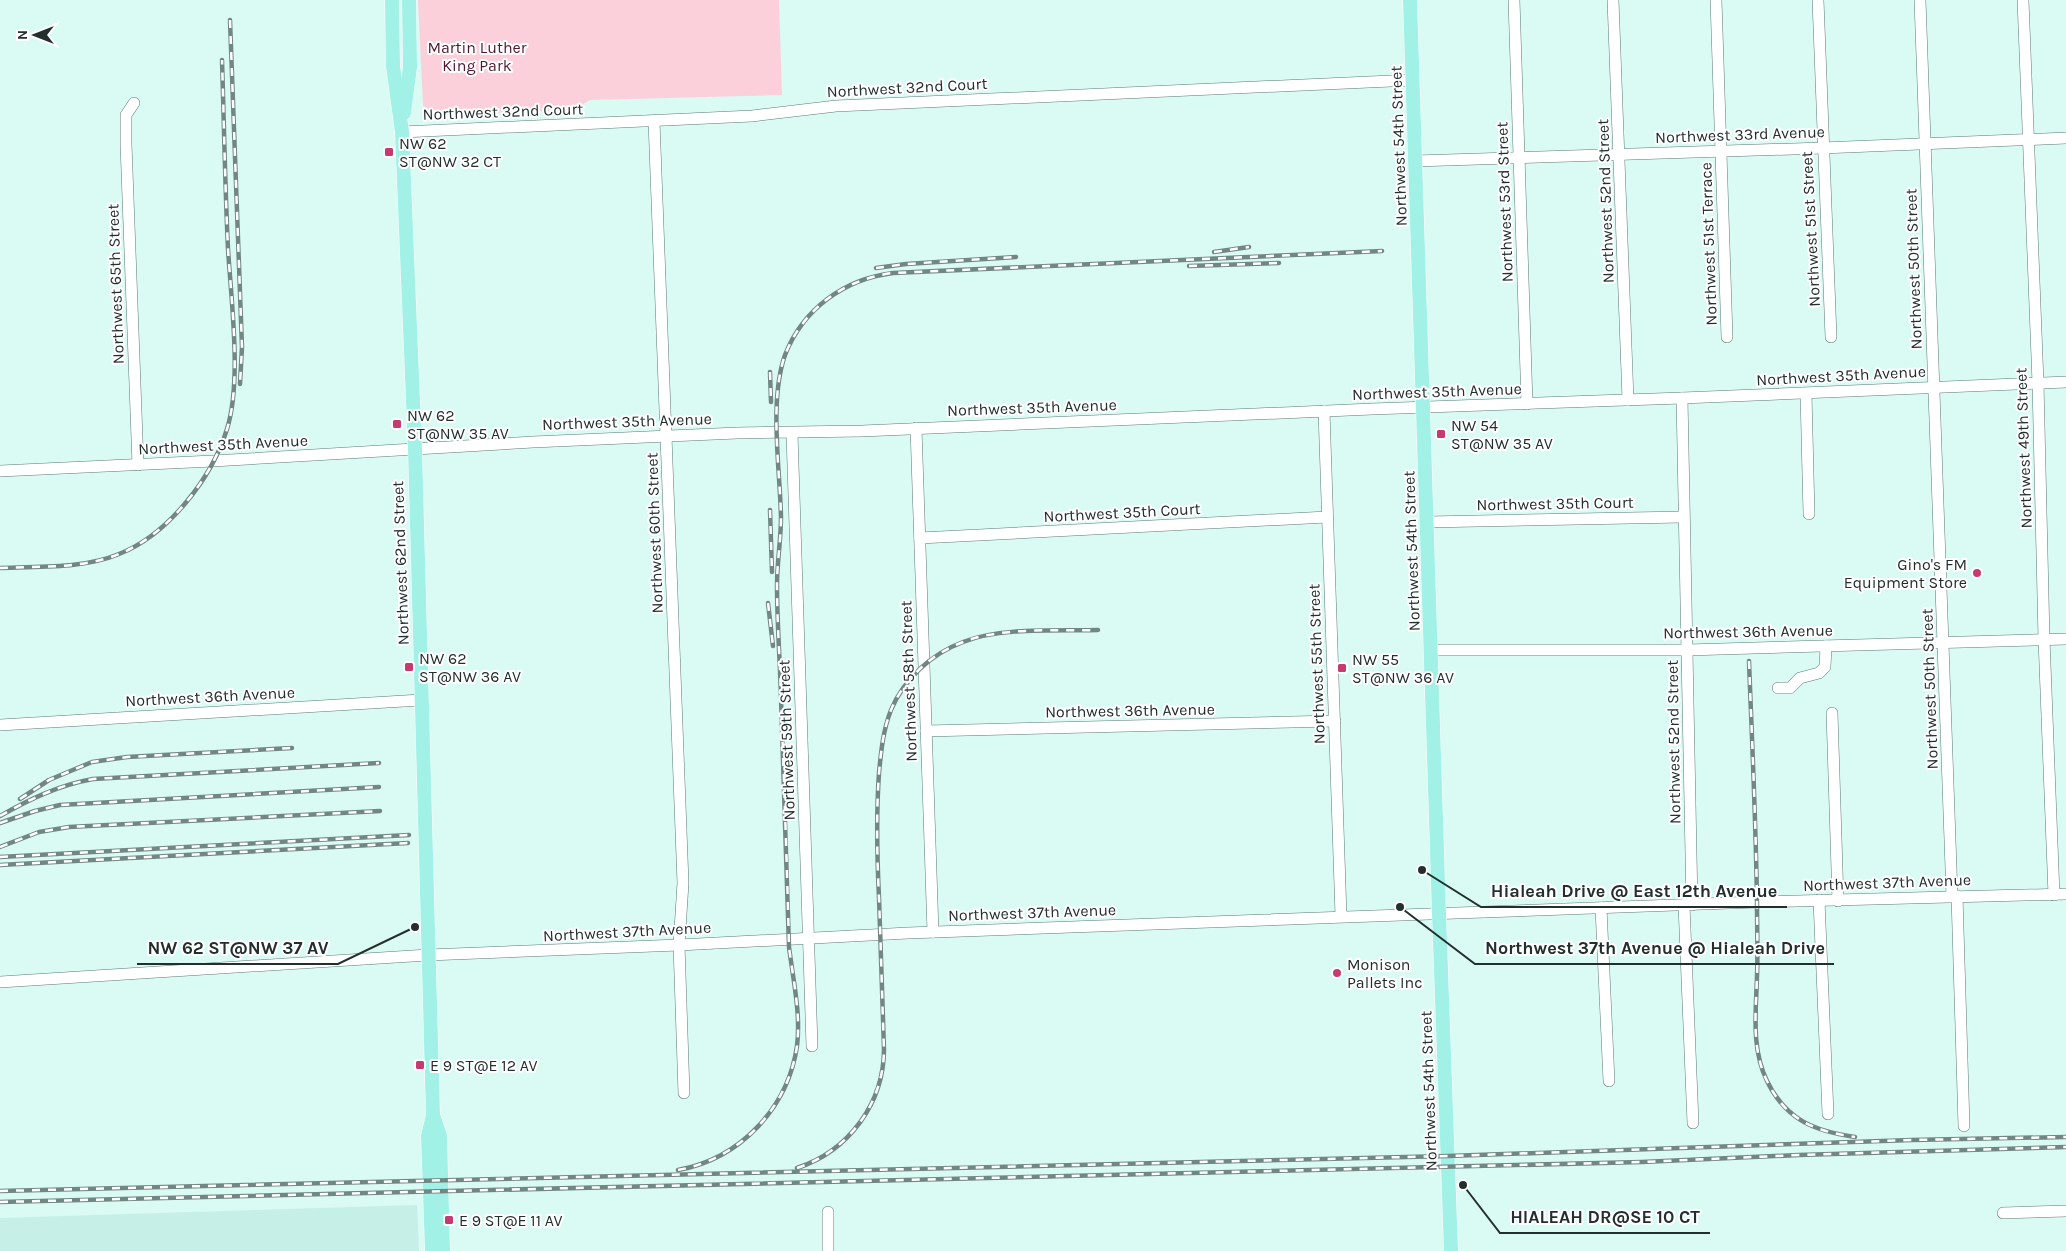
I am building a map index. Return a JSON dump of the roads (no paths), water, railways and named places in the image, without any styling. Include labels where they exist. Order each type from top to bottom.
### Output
[{"type":"main road","name":"Northwest 62nd Street","points":[[392,0],[393,66],[402,132],[415,449],[433,1115],[440,1136],[435,1181]]},
{"type":"main road","name":"Northwest 62nd Street","points":[[402,132],[410,67],[408,0]]},
{"type":"main road","name":"Northwest 54th Street","points":[[1410,0],[1451,1251]]},
{"type":"main road","points":[[432,1251],[435,1181]]},
{"type":"main road","points":[[435,1181],[444,1251]]},
{"type":"street","name":"Northwest 53rd Street","points":[[1514,0],[1527,404]]},
{"type":"street","name":"Northwest 52nd Street","points":[[1613,0],[1628,400]]},
{"type":"street","name":"Northwest 51st Terrace","points":[[1716,0],[1727,337]]},
{"type":"street","name":"Northwest 51st Street","points":[[1818,0],[1822,148],[1831,337]]},
{"type":"street","name":"Northwest 50th Street","points":[[1920,0],[1943,642],[1964,1126]]},
{"type":"street","name":"Northwest 49th Street","points":[[2023,0],[2038,383],[2044,639],[2054,895]]},
{"type":"street","name":"Northwest 32nd Court","points":[[402,132],[752,116],[836,106],[1413,80]]},
{"type":"street","name":"Northwest 65th Street","points":[[134,104],[126,115],[126,144],[138,465]]},
{"type":"street","name":"Northwest 60th Street","points":[[654,120],[682,883],[679,945],[684,1093]]},
{"type":"street","name":"Northwest 33rd Avenue","points":[[1415,161],[2066,138]]},
{"type":"street","name":"Northwest 35th Avenue","points":[[0,472],[666,436],[738,433],[792,434],[2066,382]]},
{"type":"street","points":[[1806,394],[1809,514]]},
{"type":"street","name":"Northwest 52nd Street","points":[[1682,398],[1687,650],[1688,905],[1693,1123]]},
{"type":"street","name":"Northwest 55th Street","points":[[1324,411],[1340,916]]},
{"type":"street","name":"Northwest 58th Street","points":[[916,428],[933,932]]},
{"type":"street","name":"Northwest 59th Street","points":[[792,434],[812,1046]]},
{"type":"street","name":"Northwest 35th Court","points":[[920,538],[1327,517]]},
{"type":"street","name":"Northwest 35th Court","points":[[1428,522],[1683,517]]},
{"type":"street","name":"Northwest 36th Avenue","points":[[1431,650],[1687,650],[2066,639]]},
{"type":"street","points":[[1778,688],[1790,688],[1800,678],[1819,673],[1826,664],[1826,646]]},
{"type":"street","name":"Northwest 36th Avenue","points":[[0,725],[421,700]]},
{"type":"street","points":[[1832,713],[1838,900]]},
{"type":"street","name":"Northwest 36th Avenue","points":[[926,731],[1335,721]]},
{"type":"street","name":"Northwest 37th Avenue","points":[[0,982],[428,955],[933,932],[1340,916],[2066,894]]},
{"type":"street","points":[[1819,900],[1828,1114]]},
{"type":"street","points":[[1601,908],[1609,1081]]},
{"type":"street","points":[[2003,1213],[2066,1211]]},
{"type":"street","points":[[828,1212],[828,1251]]},
{"type":"railway","points":[[230,20],[242,347],[240,384]]},
{"type":"railway","points":[[0,568],[61,566],[91,562],[119,554],[137,545],[171,519],[186,503],[211,467],[220,448],[231,410],[235,365],[228,249],[222,60]]},
{"type":"railway","points":[[1214,252],[1249,247]]},
{"type":"railway","points":[[678,1170],[701,1164],[721,1155],[741,1142],[757,1127],[772,1110],[783,1090],[792,1069],[797,1046],[797,1009],[789,947],[777,613],[777,576],[781,517],[776,414],[780,373],[785,355],[803,324],[814,310],[842,289],[875,276],[893,273],[1382,251]]},
{"type":"railway","points":[[876,268],[906,264],[1016,257]]},
{"type":"railway","points":[[1189,266],[1279,263]]},
{"type":"railway","points":[[770,372],[771,402]]},
{"type":"railway","points":[[770,510],[772,572]]},
{"type":"railway","points":[[768,603],[773,646]]},
{"type":"railway","points":[[797,1168],[833,1150],[847,1137],[860,1122],[878,1088],[884,1049],[877,804],[879,773],[886,725],[891,710],[903,688],[920,669],[940,653],[978,637],[1011,632],[1098,630]]},
{"type":"railway","points":[[1749,661],[1755,813],[1756,1030],[1759,1056],[1767,1081],[1783,1105],[1792,1114],[1814,1127],[1855,1137]]},
{"type":"railway","points":[[20,799],[49,780],[92,762],[127,757],[292,748]]},
{"type":"railway","points":[[0,816],[45,793],[93,779],[379,763]]},
{"type":"railway","points":[[0,823],[60,805],[379,787]]},
{"type":"railway","points":[[0,847],[39,832],[69,827],[380,811]]},
{"type":"railway","points":[[0,857],[409,835]]},
{"type":"railway","points":[[0,865],[408,843]]},
{"type":"railway","points":[[0,1191],[1448,1156],[1912,1140],[2066,1137]]},
{"type":"railway","points":[[0,1202],[1642,1162],[2066,1147]]},
{"type":"place","name":"NW 62 ST@NW 32 CT","points":[[389,152]]},
{"type":"place","name":"NW 62 ST@NW 35 AV","points":[[397,424]]},
{"type":"place","name":"NW 54 ST@NW 35 AV","points":[[1441,434]]},
{"type":"place","name":"Gino's FM Equipment Store","points":[[1977,573]]},
{"type":"place","name":"NW 62 ST@NW 36 AV","points":[[409,667]]},
{"type":"place","name":"NW 55 ST@NW 36 AV","points":[[1342,668]]},
{"type":"place","name":"Hialeah Drive @ East 12th Avenue","points":[[1422,870]]},
{"type":"place","name":"Northwest 37th Avenue @ Hialeah Drive","points":[[1400,907]]},
{"type":"place","name":"NW 62 ST@NW 37 AV","points":[[415,927]]},
{"type":"place","name":"Monison Pallets Inc","points":[[1337,973]]},
{"type":"place","name":"E 9 ST@E 12 AV","points":[[420,1065]]},
{"type":"place","name":"HIALEAH DR@SE 10 CT","points":[[1463,1185]]},
{"type":"place","name":"E 9 ST@E 11 AV","points":[[449,1220]]},
{"type":"park label","name":"Martin Luther King Park","points":[[477,56]]}]
